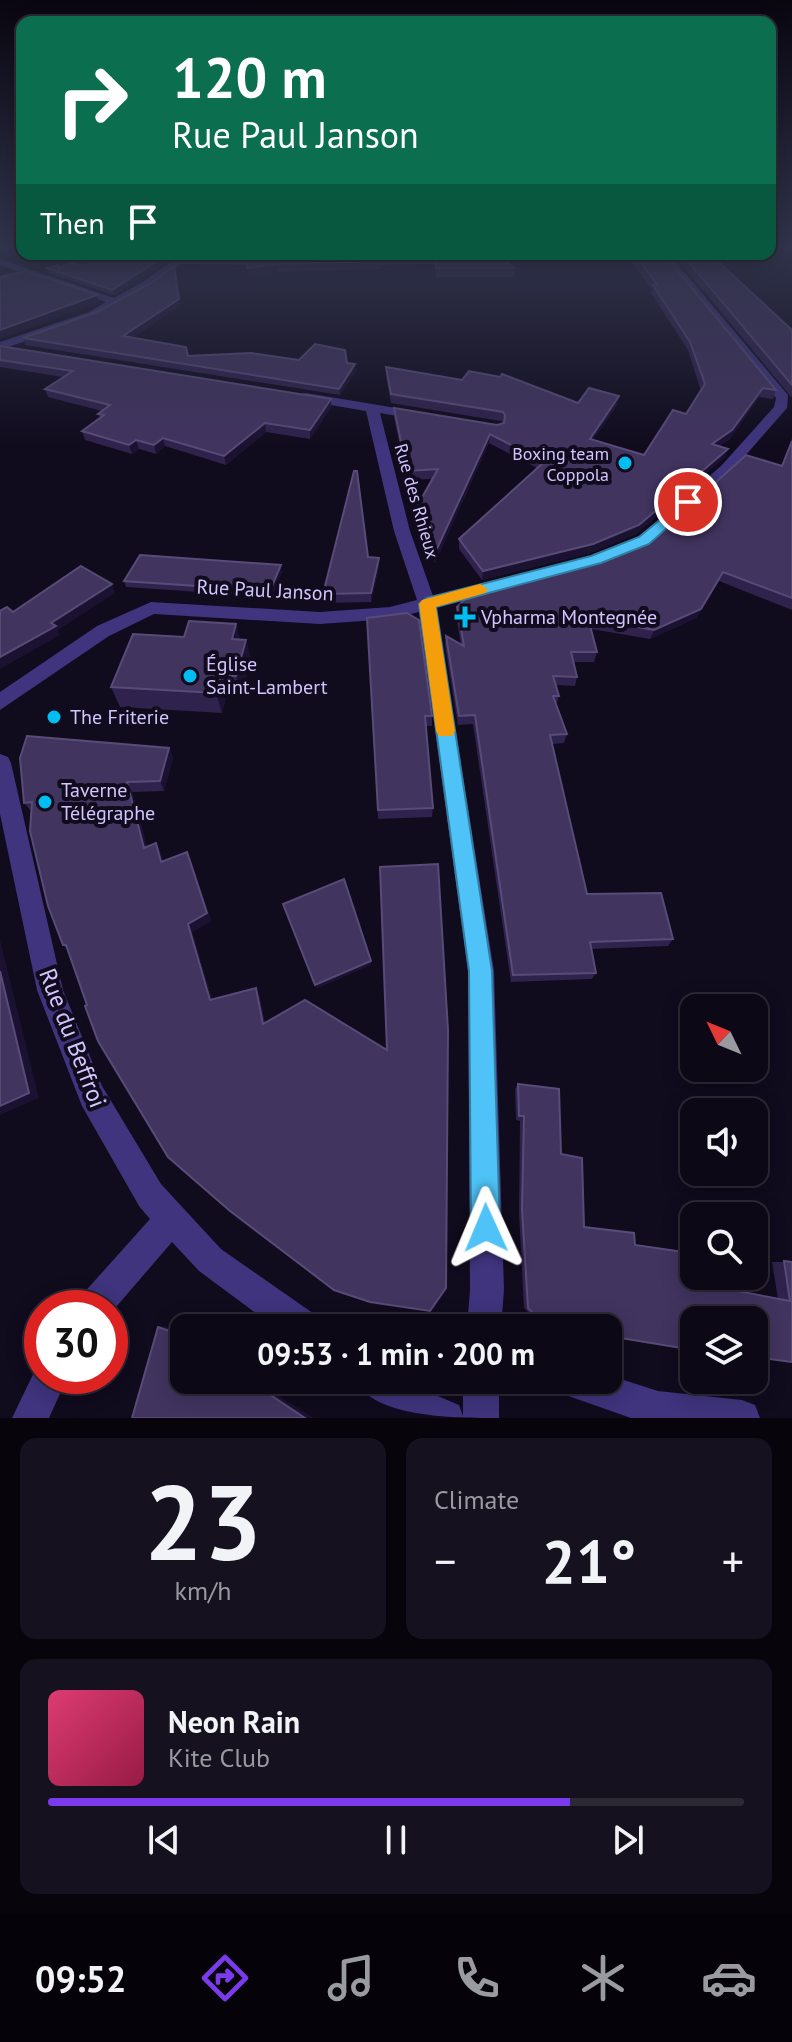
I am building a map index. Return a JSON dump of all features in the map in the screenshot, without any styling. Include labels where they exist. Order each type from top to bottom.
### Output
[{"type":"street","points":[[0,346],[92,314]]},
{"type":"street","points":[[716,314],[788,398]]},
{"type":"street","points":[[0,346],[31,352]]},
{"type":"street","name":"Rue des Rhieux","points":[[294,395],[434,418]]},
{"type":"street","name":"Rue Paul Janson","points":[[0,702],[103,631],[151,608],[192,608],[320,618],[390,613],[596,560],[644,541],[726,469],[788,398]]},
{"type":"street","name":"Rue des Rhieux","points":[[372,408],[402,531],[427,604],[481,971],[485,1314]]},
{"type":"street","name":"Rue du Beffroi","points":[[0,763],[50,990],[92,1096],[150,1195],[210,1260],[285,1314]]},
{"type":"street","points":[[109,1290],[172,1218]]},
{"type":"street","points":[[30,1418],[41,1394]]},
{"type":"street","points":[[481,1394],[481,1418]]},
{"type":"street","points":[[606,1394],[659,1414],[742,1418]]},
{"type":"street","points":[[385,1398],[446,1418]]},
{"type":"building","points":[[0,314],[44,314],[0,330]]},
{"type":"building","points":[[91,314],[156,314],[123,336],[186,347],[188,356],[251,353],[299,360],[315,344],[345,350],[347,363],[355,364],[339,389],[23,338]]},
{"type":"building","points":[[672,314],[714,314],[776,390],[763,388],[732,430],[712,444],[728,449],[639,525],[593,544],[483,571],[459,539],[544,462],[490,434],[435,553],[419,526],[415,510],[438,469],[407,471],[394,408],[497,425],[504,423],[505,415],[503,412],[391,394],[386,367],[462,380],[469,371],[500,377],[502,374],[578,403],[589,388],[619,396],[590,439],[644,455],[673,410],[686,414],[705,384],[690,342]]},
{"type":"building","points":[[733,314],[775,314],[792,330],[792,385]]},
{"type":"building","points":[[0,346],[331,399],[310,430],[265,423],[224,456],[163,438],[154,445],[136,440],[129,445],[82,431],[104,415],[98,414],[110,405],[45,389],[73,371],[0,360]]},
{"type":"building","points":[[792,441],[792,598],[723,572],[701,609],[654,630],[588,618],[597,652],[571,652],[577,677],[553,676],[559,696],[553,696],[567,734],[550,735],[587,894],[661,893],[673,939],[590,942],[596,973],[513,975],[475,715],[459,716],[446,636],[464,646],[457,607],[464,600],[498,590],[494,586],[605,557],[654,538],[746,455],[782,466]]},
{"type":"building","points":[[354,471],[357,471],[368,557],[379,558],[371,593],[323,594]]},
{"type":"building","points":[[140,555],[281,565],[270,591],[124,581]]},
{"type":"building","points":[[81,566],[112,584],[51,623],[56,626],[0,657],[0,611],[7,607],[13,612]]},
{"type":"building","points":[[407,613],[419,620],[432,716],[425,716],[433,808],[378,810],[367,618]]},
{"type":"building","points":[[189,621],[236,624],[232,639],[246,640],[236,676],[221,676],[216,693],[111,687],[133,634],[184,637]]},
{"type":"building","points":[[27,736],[169,748],[160,781],[127,782],[144,848],[156,843],[161,862],[187,852],[207,913],[188,924],[210,1000],[256,988],[263,1024],[305,1000],[387,1050],[380,867],[438,864],[448,1030],[446,1288],[430,1311],[370,1302],[334,1290],[230,1211],[168,1157],[98,1041],[66,945],[63,945],[48,906],[30,831],[32,802],[24,803],[20,758]]},
{"type":"building","points":[[344,879],[371,961],[315,985],[283,904]]},
{"type":"building","points":[[0,971],[29,1093],[0,1106]]},
{"type":"building","points":[[518,1084],[559,1089],[561,1154],[582,1158],[584,1227],[634,1233],[635,1245],[680,1252],[680,1290],[732,1290],[790,1301],[784,1261],[792,1262],[792,1362],[768,1359],[768,1306],[680,1306],[680,1348],[622,1338],[622,1314],[534,1314],[528,1308],[522,1209],[524,1116],[519,1116]]},
{"type":"building","points":[[158,1327],[170,1331],[170,1394],[269,1394],[305,1418],[132,1418]]},
{"type":"slow traffic","points":[[446,731],[427,604],[480,589]]},
{"type":"place","name":"Boxing team Coppola","points":[[625,463]]},
{"type":"place","name":"Vpharma Montegnée","points":[[465,617]]},
{"type":"place","name":"Église Saint-Lambert","points":[[190,676]]},
{"type":"place","name":"The Friterie","points":[[54,717]]},
{"type":"place","name":"Taverne Télégraphe","points":[[45,802]]},
{"type":"route","points":[[486,1228],[481,971],[427,604],[596,560],[644,541],[688,502]]}]
